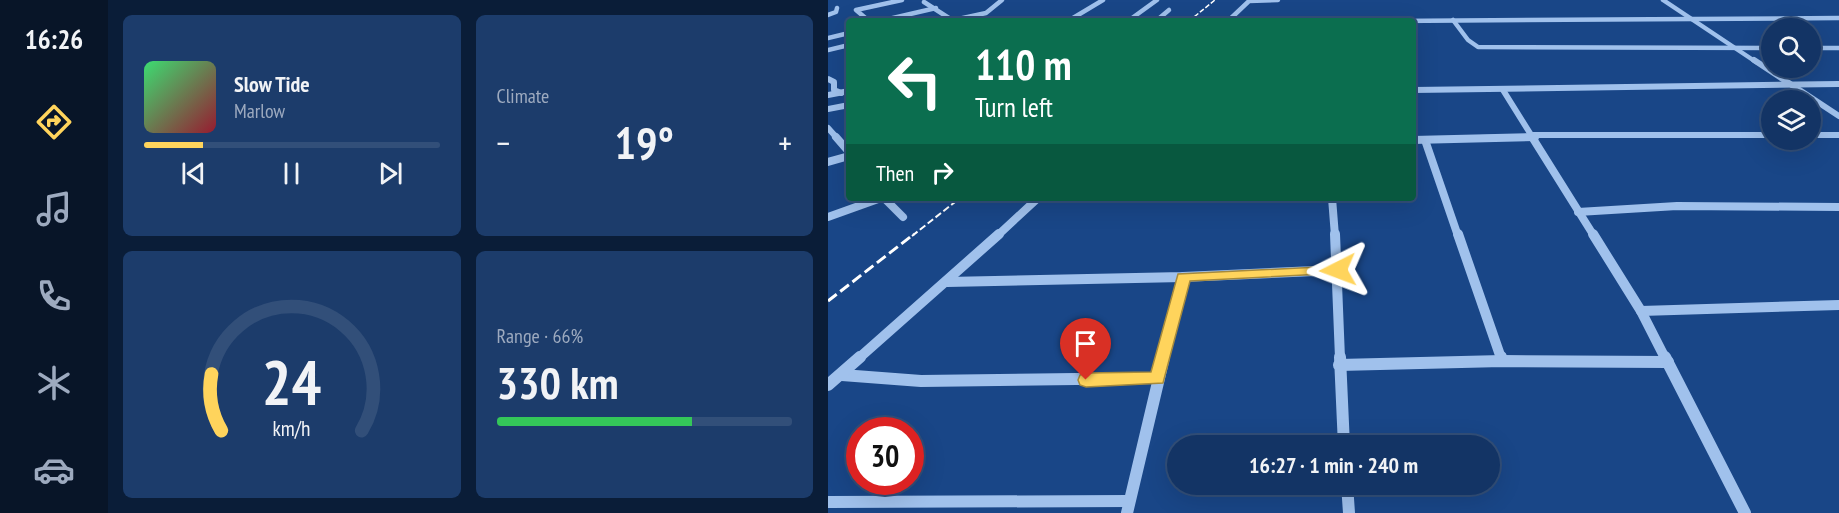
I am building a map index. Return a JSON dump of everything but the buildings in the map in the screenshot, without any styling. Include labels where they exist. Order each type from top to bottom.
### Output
[{"type":"street","points":[[865,18],[856,10],[902,0]]},
{"type":"street","points":[[962,18],[991,10],[999,6],[1002,0]]},
{"type":"street","points":[[1073,18],[1103,0]]},
{"type":"street","points":[[1132,18],[1157,0]]},
{"type":"street","points":[[1231,18],[1249,1],[1278,0]]},
{"type":"street","points":[[1663,0],[1839,116]]},
{"type":"street","points":[[924,2],[947,18]]},
{"type":"street","points":[[828,15],[837,11],[837,8]]},
{"type":"street","points":[[894,18],[936,9]]},
{"type":"street","points":[[1160,18],[1169,10]]},
{"type":"street","points":[[1416,21],[1839,18]]},
{"type":"street","points":[[1453,20],[1468,40],[1478,47],[1761,48]]},
{"type":"street","points":[[828,38],[846,34]]},
{"type":"street","points":[[828,50],[846,46]]},
{"type":"street","points":[[1821,48],[1839,48]]},
{"type":"street","points":[[828,79],[834,82],[834,90],[841,93]]},
{"type":"street","points":[[1416,90],[1826,84],[1839,86]]},
{"type":"street","points":[[1503,90],[1534,136],[1641,311],[1745,513]]},
{"type":"street","points":[[828,95],[846,92]]},
{"type":"street","points":[[828,109],[846,106]]},
{"type":"street","points":[[828,128],[846,150]]},
{"type":"street","points":[[1416,140],[1534,136],[1761,135]]},
{"type":"street","points":[[1821,135],[1839,135]]},
{"type":"street","points":[[1425,140],[1502,361]]},
{"type":"street","points":[[828,162],[846,155]]},
{"type":"street","points":[[828,216],[873,201]]},
{"type":"street","points":[[885,201],[903,217]]},
{"type":"street","points":[[828,385],[947,282],[1035,201]]},
{"type":"street","points":[[1332,201],[1338,270],[1339,365],[1343,435]]},
{"type":"street","points":[[1576,208],[1600,211],[1677,206],[1779,208],[1812,205],[1839,207]]},
{"type":"street","points":[[947,282],[1184,277],[1338,270]]},
{"type":"street","points":[[830,513],[828,504],[868,500],[1128,507],[1157,378],[1184,277]]},
{"type":"street","points":[[1641,311],[1839,305]]},
{"type":"street","points":[[1339,365],[1502,361],[1668,362]]},
{"type":"street","points":[[842,375],[921,381],[1157,378]]},
{"type":"street","points":[[1348,495],[1349,513]]},
{"type":"railway","points":[[1193,18],[1215,0]]},
{"type":"railway","points":[[912,236],[956,201]]},
{"type":"railway","points":[[828,301],[914,234]]},
{"type":"route","points":[[1086,380],[1157,378],[1184,277],[1338,270]]}]
